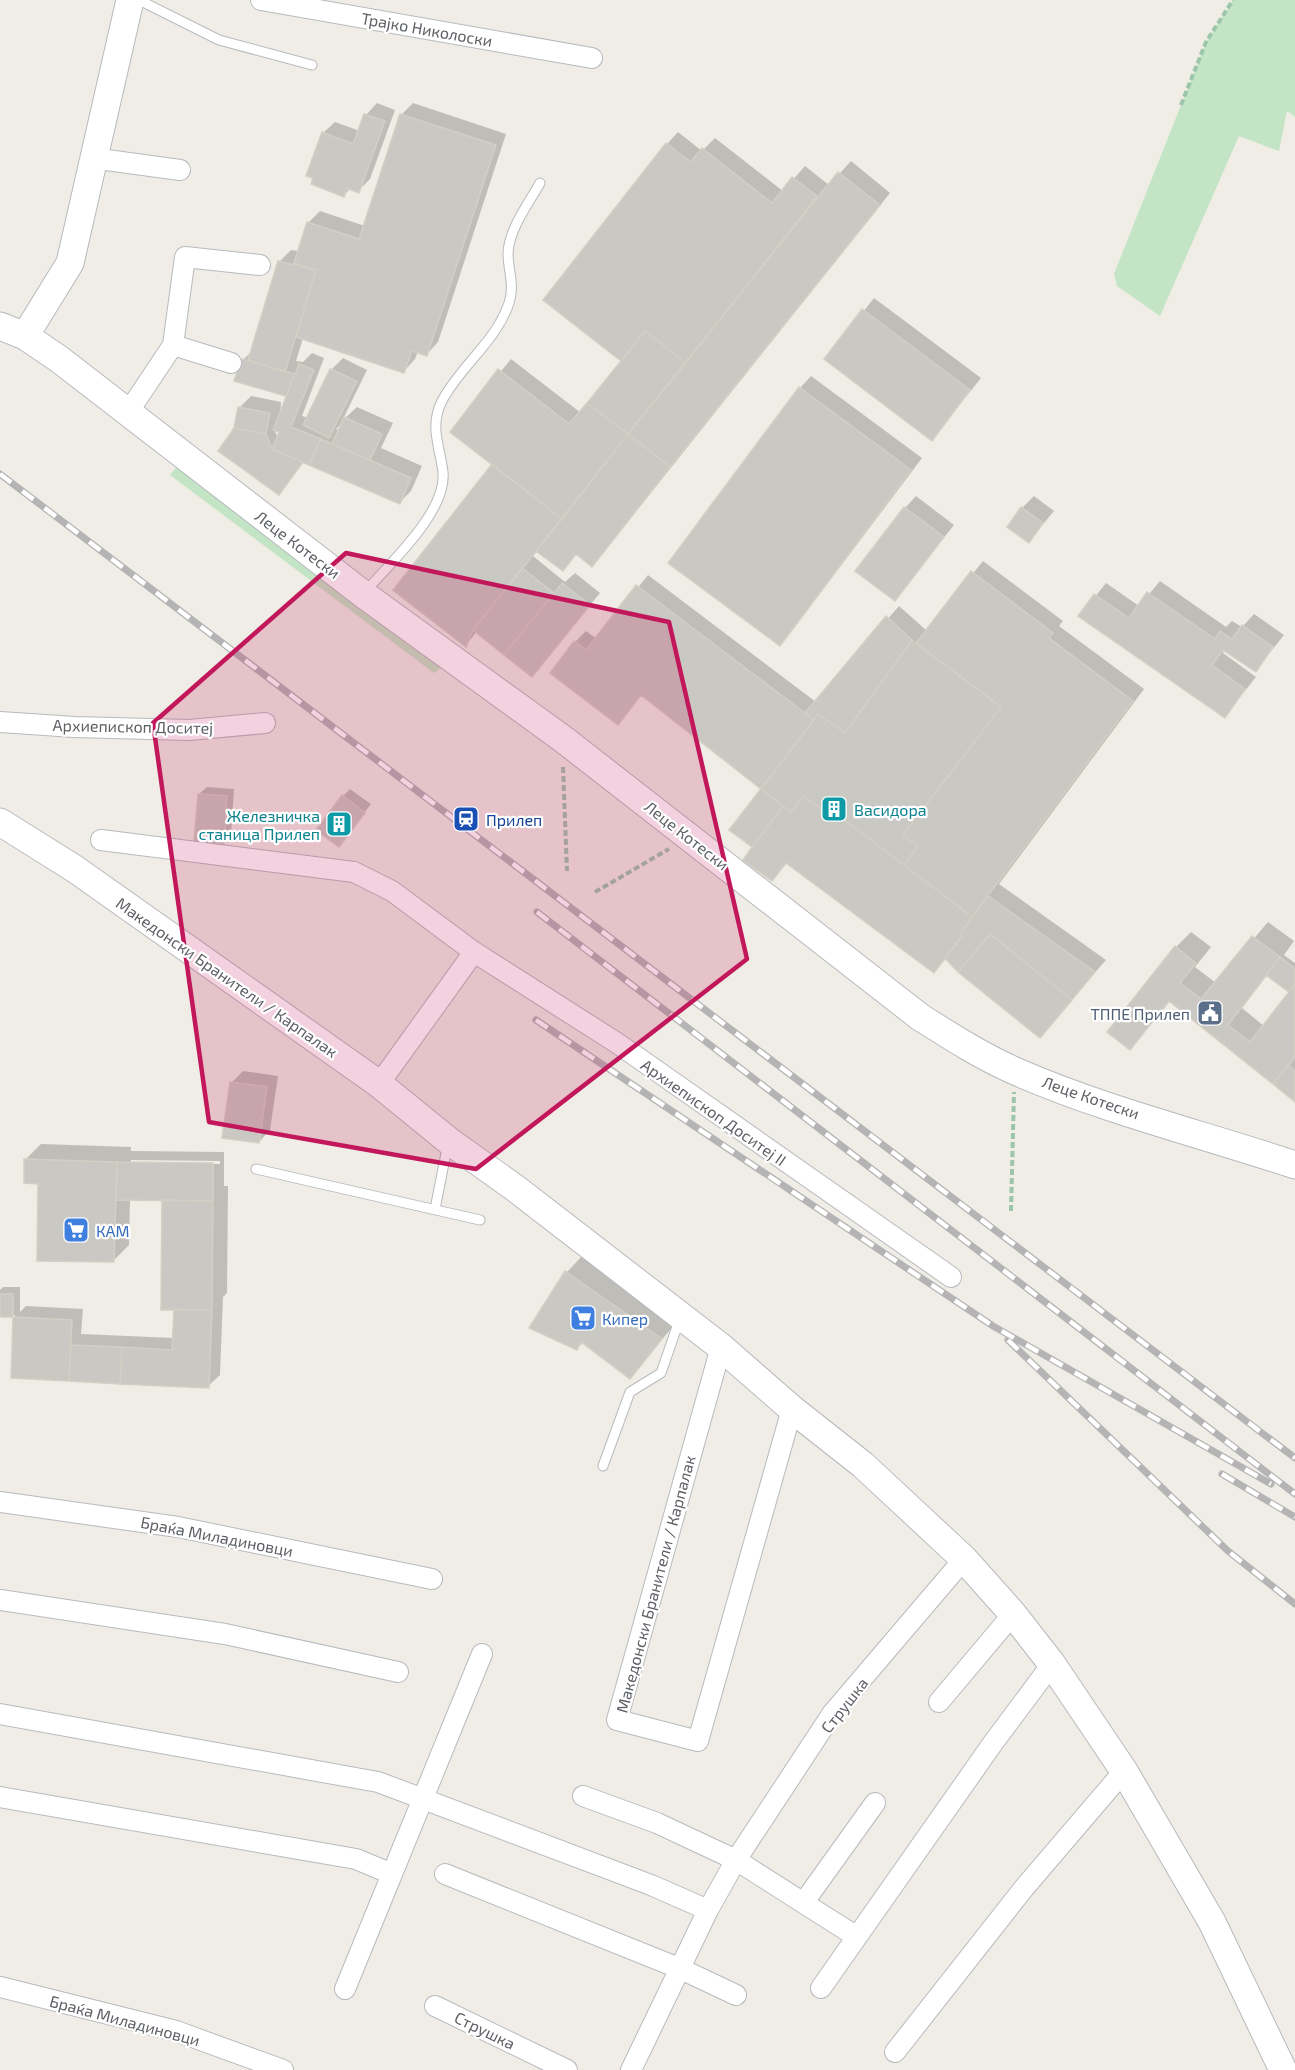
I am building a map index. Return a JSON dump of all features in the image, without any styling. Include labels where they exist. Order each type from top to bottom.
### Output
[{"type":"main road","points":[[25,336],[70,263],[92,158],[130,0]]},
{"type":"main road","name":"Леце Котески","points":[[0,326],[25,336],[363,594],[563,739],[920,1017],[961,1043],[1014,1071],[1102,1103],[1295,1165]]},
{"type":"main road","name":"Македонски Бранители / Карпалак","points":[[0,822],[75,868],[379,1084],[721,1347],[792,1409],[863,1465],[964,1559],[1013,1614],[1052,1664],[1124,1771],[1212,1922],[1283,2070]]},
{"type":"street","name":"Трајко Николоски","points":[[261,0],[592,58]]},
{"type":"street","points":[[92,158],[180,170]]},
{"type":"street","points":[[127,414],[173,345],[185,256],[260,265]]},
{"type":"street","points":[[173,345],[231,363]]},
{"type":"street","name":"Архиепископ Доситеј","points":[[0,722],[74,727],[189,730],[265,723]]},
{"type":"street","name":"Архиепископ Доситеј II","points":[[101,840],[354,872],[392,891],[474,952],[617,1043],[951,1277]]},
{"type":"street","points":[[379,1084],[474,952]]},
{"type":"street","name":"Македонски Бранители / Карпалак","points":[[721,1347],[617,1720],[698,1741],[792,1409]]},
{"type":"street","name":"Браќа Миладиновци","points":[[0,1502],[178,1527],[432,1579]]},
{"type":"street","name":"Струшка","points":[[631,2070],[708,1910],[736,1860],[832,1714],[964,1559]]},
{"type":"street","points":[[0,1600],[225,1634],[398,1672]]},
{"type":"street","points":[[939,1702],[1013,1614]]},
{"type":"street","points":[[345,1989],[482,1654]]},
{"type":"street","points":[[821,1988],[993,1743],[1052,1664]]},
{"type":"street","points":[[0,1714],[378,1782],[651,1885],[708,1910]]},
{"type":"street","points":[[895,2052],[1024,1888],[1124,1771]]},
{"type":"street","points":[[583,1796],[657,1823],[736,1860],[856,1937]]},
{"type":"street","points":[[0,1797],[356,1859],[392,1874]]},
{"type":"street","points":[[804,1902],[875,1803]]},
{"type":"street","points":[[445,1874],[681,1969],[736,1995]]},
{"type":"street","name":"Браќа Миладиновци","points":[[0,1987],[176,2031],[283,2070]]},
{"type":"street","name":"Струшка","points":[[435,2006],[567,2070]]},
{"type":"lane","points":[[140,0],[219,40],[312,65]]},
{"type":"lane","points":[[363,594],[430,517],[443,473],[434,432],[441,401],[497,327],[509,303],[513,284],[508,252],[512,235],[540,183]]},
{"type":"lane","points":[[435,1209],[449,1140]]},
{"type":"lane","points":[[256,1169],[480,1220]]},
{"type":"lane","points":[[603,1466],[630,1392],[661,1373],[680,1315]]},
{"type":"path","points":[[1181,105],[1206,42],[1233,0]]},
{"type":"path","points":[[563,739],[567,871]]},
{"type":"path","points":[[595,892],[690,837]]},
{"type":"path","points":[[1011,1211],[1014,1071]]},
{"type":"highlighted area","points":[[346,553],[669,622],[747,959],[476,1169],[209,1122],[153,723]]},
{"type":"green space","points":[[1233,0],[1295,0],[1295,117],[1287,111],[1279,151],[1239,136],[1160,316],[1117,286],[1114,274],[1206,42]]},
{"type":"green space","points":[[185,457],[453,659],[434,673],[170,475]]},
{"type":"building","points":[[364,114],[385,121],[359,193],[347,188],[344,197],[311,184],[313,178],[306,176],[322,132],[353,144]]},
{"type":"building","points":[[400,114],[496,145],[427,356],[412,351],[404,373],[296,337],[316,270],[294,263],[307,222],[359,239]]},
{"type":"building","points":[[666,143],[691,162],[702,148],[772,203],[792,177],[817,196],[686,363],[645,331],[621,361],[543,300]]},
{"type":"building","points":[[838,172],[880,205],[670,467],[628,434]]},
{"type":"building","points":[[278,261],[316,270],[285,372],[248,360]]},
{"type":"building","points":[[862,309],[970,390],[932,441],[824,359]]},
{"type":"building","points":[[645,331],[686,363],[628,434],[587,403]]},
{"type":"building","points":[[242,359],[295,374],[286,396],[234,381]]},
{"type":"building","points":[[299,364],[314,370],[291,427],[321,439],[309,465],[272,449],[279,432],[273,430]]},
{"type":"building","points":[[330,369],[357,381],[329,438],[303,425]]},
{"type":"building","points":[[498,369],[569,424],[587,403],[628,434],[562,519],[450,432]]},
{"type":"building","points":[[799,387],[911,470],[780,646],[668,563]]},
{"type":"building","points":[[238,407],[270,413],[266,434],[234,428]]},
{"type":"building","points":[[344,417],[382,434],[370,460],[332,444]]},
{"type":"building","points":[[234,428],[266,434],[272,449],[303,462],[279,495],[218,451]]},
{"type":"building","points":[[628,434],[670,467],[592,567],[576,554],[563,571],[536,551]]},
{"type":"building","points":[[321,439],[411,478],[400,504],[309,465]]},
{"type":"building","points":[[492,464],[562,519],[473,630],[466,647],[393,590]]},
{"type":"building","points":[[904,507],[944,537],[895,601],[855,571]]},
{"type":"building","points":[[1021,507],[1043,523],[1029,543],[1007,527]]},
{"type":"building","points":[[522,568],[554,593],[504,655],[473,630]]},
{"type":"building","points":[[971,571],[1053,633],[1049,638],[1133,701],[972,917],[904,865],[918,846],[903,835],[1001,707],[916,643]]},
{"type":"building","points":[[562,583],[590,605],[532,677],[504,655]]},
{"type":"building","points":[[636,585],[814,720],[761,789],[641,695],[618,725],[550,673],[574,641],[586,650]]},
{"type":"building","points":[[1147,592],[1215,639],[1220,631],[1232,639],[1242,625],[1273,647],[1256,672],[1223,650],[1212,665],[1245,689],[1225,718],[1078,616],[1094,594],[1129,618]]},
{"type":"building","name":"Васидора","points":[[886,616],[912,640],[1001,707],[903,835],[918,846],[904,865],[972,917],[988,896],[1095,972],[1040,1038],[958,972],[945,958],[934,973],[786,863],[772,881],[743,860],[752,847],[729,830],[814,720],[805,713]]},
{"type":"building","points":[[912,640],[1001,707],[903,835],[918,846],[904,865],[834,812],[831,816],[803,796],[791,812],[761,789],[818,714],[845,733]]},
{"type":"building","points":[[198,794],[227,796],[224,844],[194,842]]},
{"type":"building","name":"Железничка станица Прилеп","points":[[342,795],[365,813],[339,847],[316,830]]},
{"type":"building","points":[[803,796],[831,816],[834,812],[972,917],[960,934],[962,936],[934,973],[786,863],[772,881],[743,860],[783,806],[791,812]]},
{"type":"building","points":[[990,934],[1072,1000],[1040,1038],[958,972]]},
{"type":"building","name":"ТППЕ Прилеп","points":[[1252,936],[1280,957],[1228,1025],[1250,1042],[1295,984],[1295,1057],[1273,1084],[1169,1001],[1130,1050],[1107,1032],[1175,946],[1196,963],[1180,983],[1201,999]]},
{"type":"building","points":[[1280,957],[1295,969],[1295,984],[1289,992],[1266,975]]},
{"type":"building","points":[[1288,1065],[1295,1071],[1295,1102],[1273,1084]]},
{"type":"building","points":[[230,1082],[267,1087],[259,1143],[222,1138]]},
{"type":"building","name":"КАМ","points":[[24,1159],[117,1162],[114,1262],[37,1261],[38,1184],[24,1183]]},
{"type":"building","points":[[117,1162],[213,1163],[213,1201],[116,1200]]},
{"type":"building","points":[[162,1200],[213,1201],[212,1310],[161,1310]]},
{"type":"building","name":"Кипер","points":[[565,1271],[662,1339],[630,1379],[581,1342],[577,1350],[529,1328]]},
{"type":"building","points":[[0,1294],[13,1294],[13,1317],[0,1317]]},
{"type":"building","points":[[174,1309],[212,1310],[209,1388],[120,1384],[122,1347],[172,1350]]},
{"type":"building","points":[[13,1317],[72,1320],[69,1381],[11,1378]]},
{"type":"building","points":[[71,1345],[122,1347],[120,1384],[69,1381]]},
{"type":"railway","points":[[0,474],[1295,1458]]},
{"type":"railway","points":[[537,912],[1295,1494]]},
{"type":"railway","points":[[536,1020],[993,1326],[1271,1484]]},
{"type":"railway","points":[[1008,1340],[1228,1551],[1295,1604]]},
{"type":"railway","points":[[1222,1474],[1295,1517]]},
{"type":"place","name":"Васидора","points":[[834,809]]},
{"type":"place","name":"Прилеп","points":[[466,819]]},
{"type":"place","name":"Железничка станица Прилеп","points":[[339,824]]},
{"type":"place","name":"ТППЕ Прилеп","points":[[1210,1013]]},
{"type":"place","name":"КАМ","points":[[76,1230]]},
{"type":"place","name":"Кипер","points":[[583,1318]]}]
